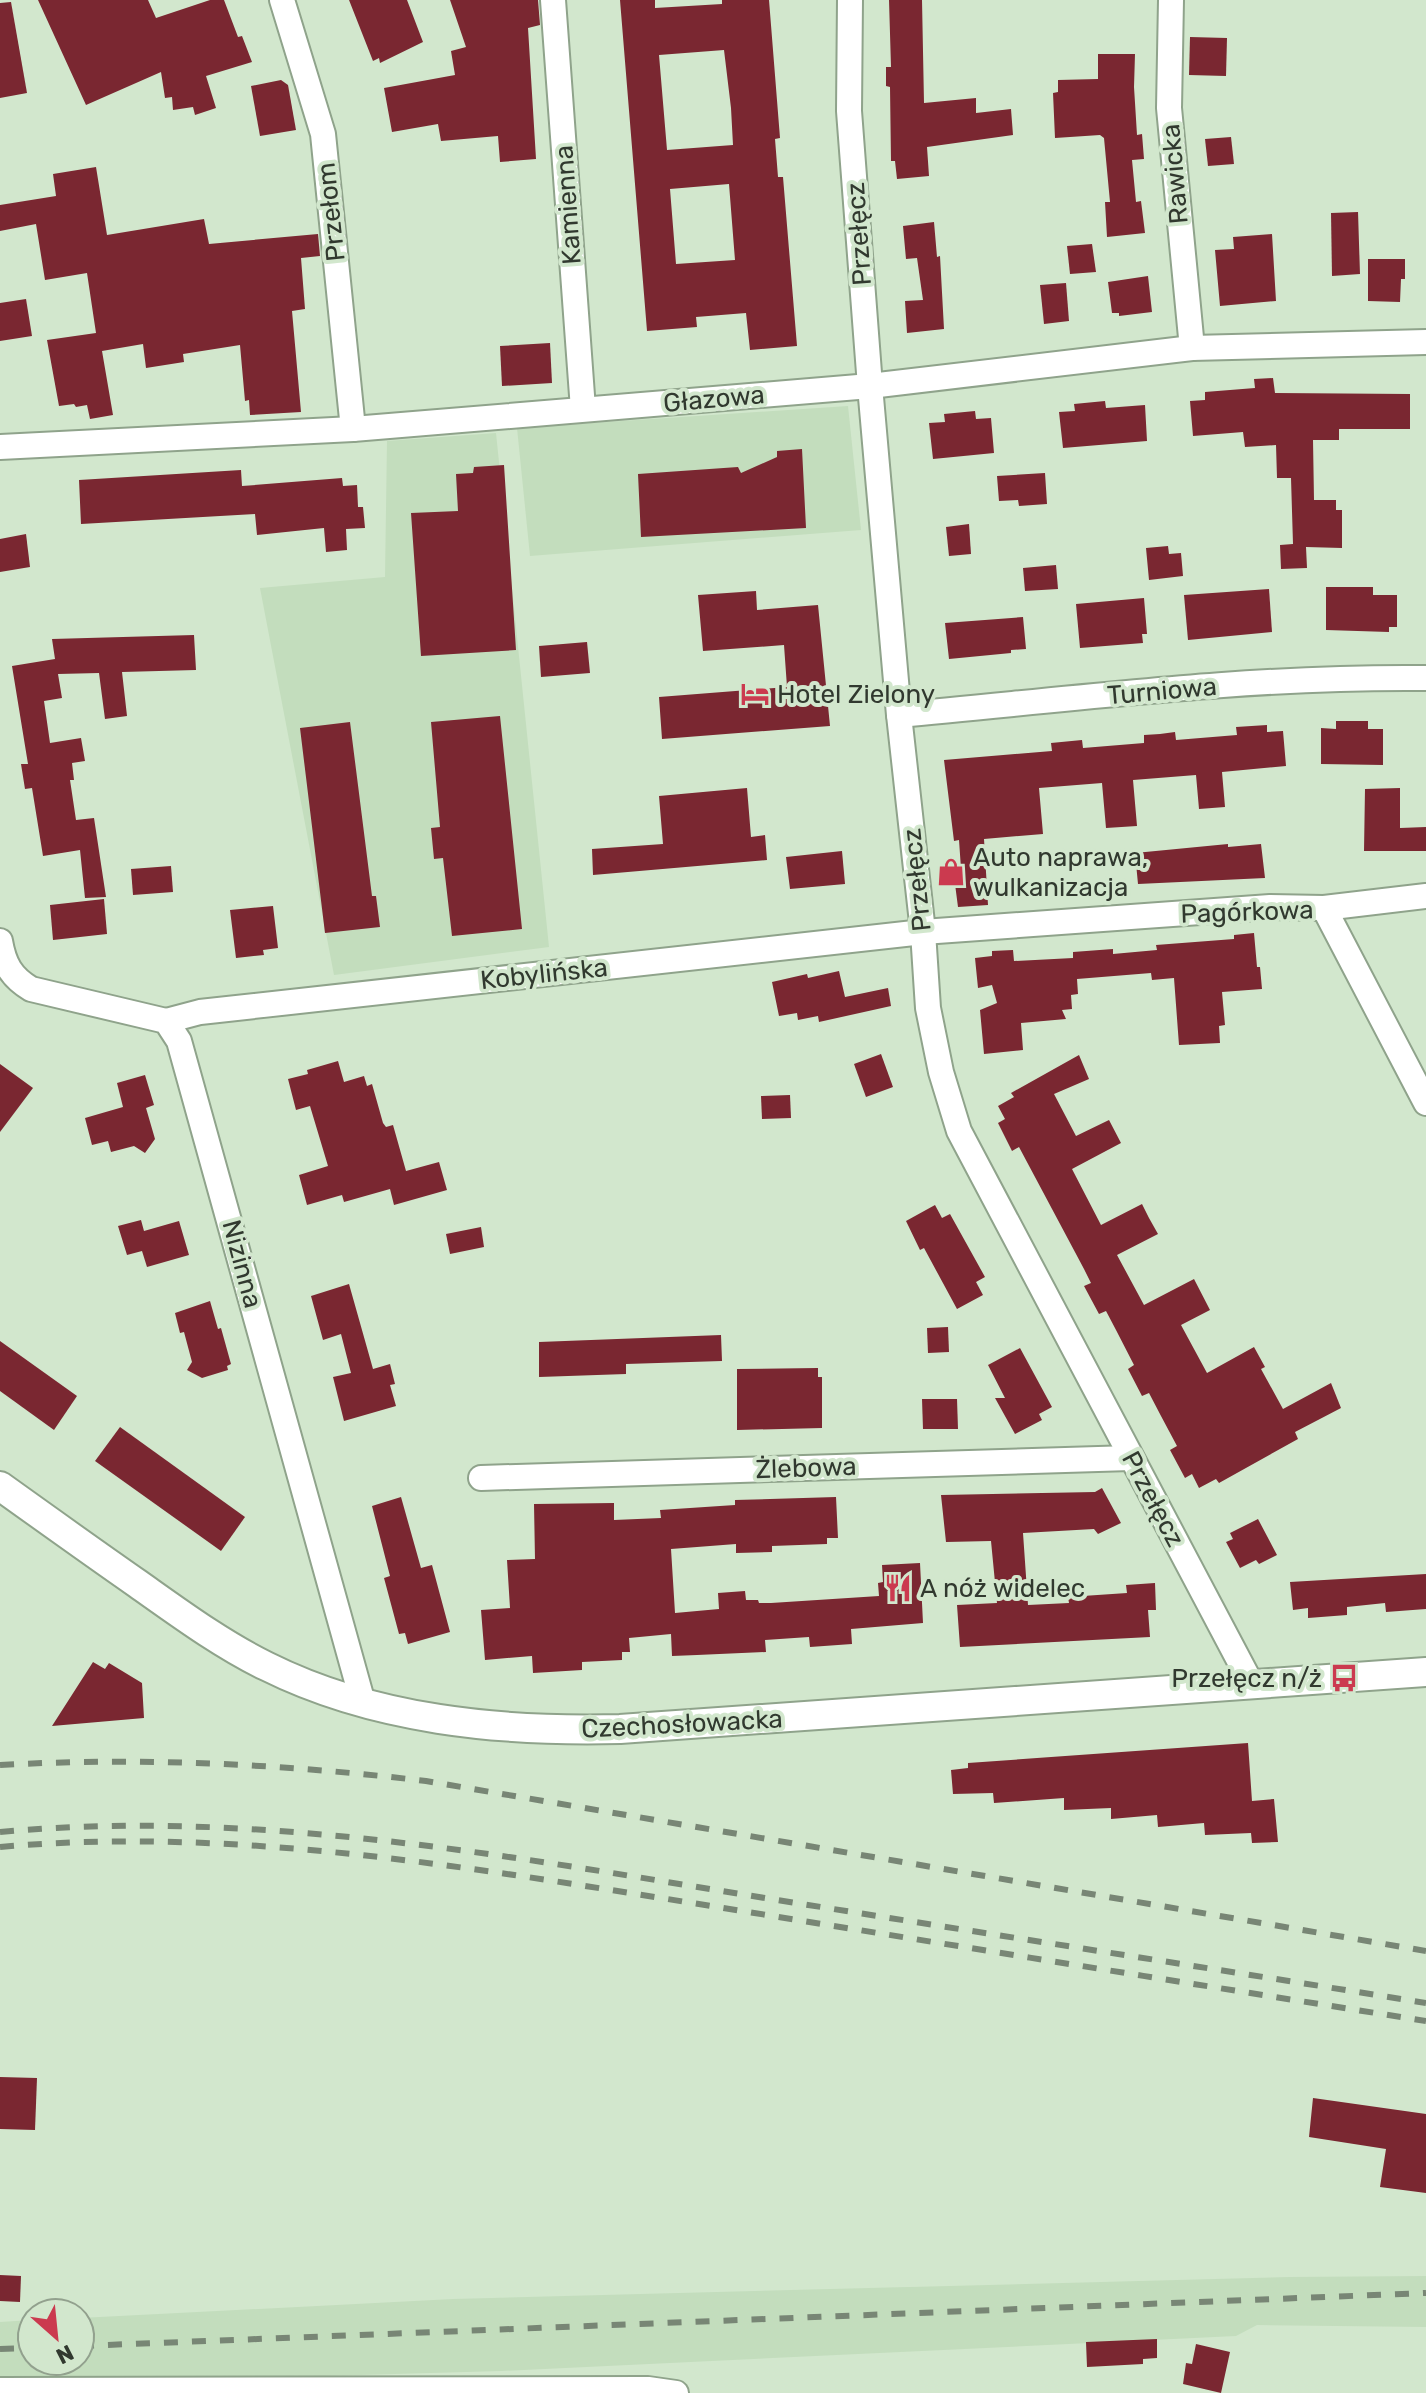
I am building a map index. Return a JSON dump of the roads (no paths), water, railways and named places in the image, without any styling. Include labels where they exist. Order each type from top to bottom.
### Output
[{"type":"street","name":"Przełom","points":[[282,0],[323,134],[353,429]]},
{"type":"street","name":"Kamienna","points":[[553,0],[583,409]]},
{"type":"street","name":"Przełęcz","points":[[850,0],[849,111],[870,386],[928,1008],[941,1072],[959,1131],[1252,1685]]},
{"type":"street","name":"Rawicka","points":[[1171,0],[1169,108],[1192,348]]},
{"type":"street","name":"Głazowa","points":[[0,447],[353,429],[870,386],[1192,348],[1426,342]]},
{"type":"street","name":"Turniowa","points":[[899,715],[1340,677],[1426,678]]},
{"type":"street","name":"Pagórkowa","points":[[923,932],[1270,907],[1324,908],[1426,896]]},
{"type":"street","points":[[1324,908],[1426,1103]]},
{"type":"street","name":"Kobylińska","points":[[166,1021],[200,1012],[923,932]]},
{"type":"street","points":[[0,941],[9,971],[17,981],[31,989],[166,1021]]},
{"type":"street","name":"Nizinna","points":[[166,1021],[186,1059],[363,1703]]},
{"type":"street","name":"Żlebowa","points":[[481,1478],[1131,1458]]},
{"type":"street","name":"Czechosłowacka","points":[[0,1486],[226,1644],[280,1673],[363,1703],[469,1724],[583,1730],[1426,1672]]},
{"type":"street","points":[[0,2390],[648,2389],[676,2393]]},
{"type":"railway","points":[[0,1765],[161,1762],[319,1770],[426,1781],[1426,1951]]},
{"type":"railway","points":[[0,1832],[93,1826],[186,1826],[372,1839],[557,1864],[1426,2003]]},
{"type":"railway","points":[[0,1847],[88,1842],[177,1842],[354,1854],[617,1891],[1426,2021]]},
{"type":"railway","points":[[96,2345],[1426,2293]]},
{"type":"railway","points":[[0,2349],[16,2348]]},
{"type":"place","name":"Hotel Zielony","points":[[755,694]]},
{"type":"place","name":"Auto naprawa, wulkanizacja","points":[[951,872]]},
{"type":"place","name":"A nóż widelec","points":[[898,1588]]},
{"type":"place","name":"Przełęcz n/ż","points":[[1344,1678]]}]
